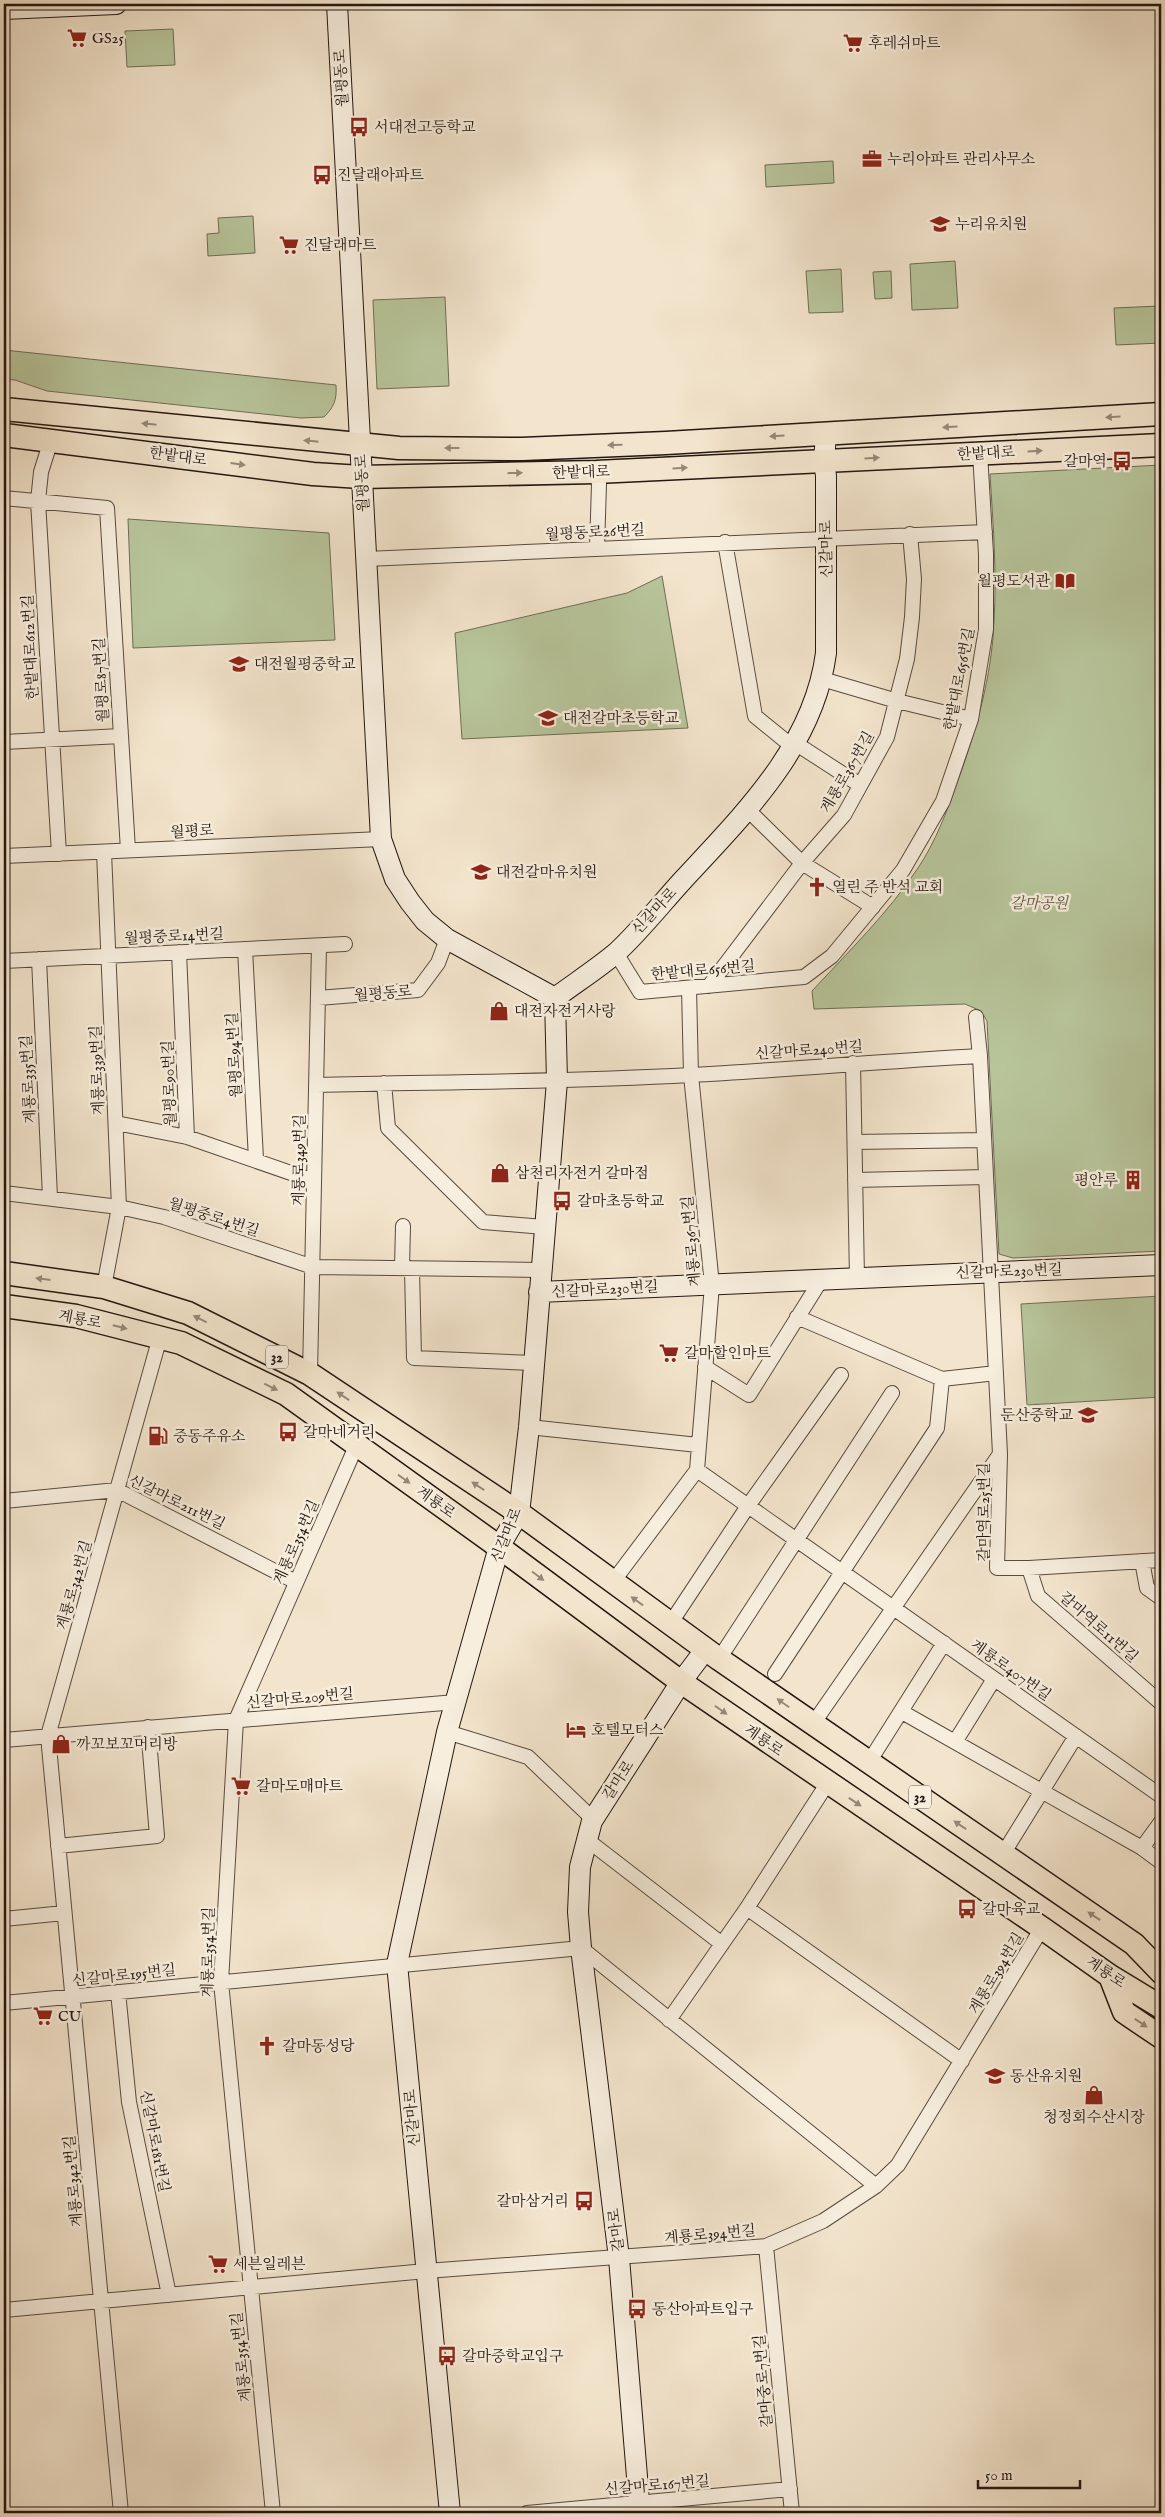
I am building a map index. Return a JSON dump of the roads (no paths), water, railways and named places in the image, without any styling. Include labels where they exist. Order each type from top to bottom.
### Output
[{"type":"main road","name":"한밭대로","points":[[4,409],[322,442],[400,448],[522,448],[826,434],[1161,414]]},
{"type":"main road","name":"한밭대로","points":[[4,434],[313,474],[361,476],[596,472],[1161,445]]},
{"type":"main road","name":"32","points":[[4,1274],[104,1286],[188,1313],[310,1374],[519,1513],[612,1583],[712,1654],[1134,1944],[1161,1960]]},
{"type":"main road","name":"계룡로","points":[[4,1306],[76,1316],[181,1343],[286,1394],[499,1547],[681,1682],[827,1784],[1042,1928],[1110,1976],[1161,2007]]},
{"type":"main road","name":"32","points":[[1134,1944],[1161,1972]]},
{"type":"main road","points":[[1110,1976],[1124,2012],[1161,2037]]},
{"type":"street","points":[[4,9],[116,4]]},
{"type":"street","name":"월평동로","points":[[337,4],[381,839],[395,879],[425,921],[447,939],[555,998]]},
{"type":"street","name":"신갈마로","points":[[450,2513],[397,1964],[447,1732],[499,1547],[519,1513],[529,1427],[540,1270],[557,1081],[555,998],[616,953],[748,810],[794,745],[811,714],[822,679],[827,609],[824,461],[826,434]]},
{"type":"street","name":"한밭대로612번길","points":[[51,440],[41,472],[38,501],[59,854]]},
{"type":"street","name":"한밭대로656번길","points":[[616,953],[640,992],[804,977],[832,956],[903,870],[942,801],[971,719],[986,629],[985,532],[980,453]]},
{"type":"street","points":[[596,472],[599,484],[598,548]]},
{"type":"street","points":[[4,498],[38,501]]},
{"type":"street","name":"월평로87번길","points":[[38,501],[107,508],[128,850]]},
{"type":"street","name":"월평동로26번길","points":[[366,559],[985,532]]},
{"type":"street","name":"계룡로367번길","points":[[709,986],[802,863],[844,815],[887,737],[907,659],[912,616],[914,579],[910,534]]},
{"type":"street","points":[[726,542],[755,716],[794,745],[860,786]]},
{"type":"street","points":[[822,679],[897,701],[971,719]]},
{"type":"street","points":[[4,742],[121,736]]},
{"type":"street","points":[[748,810],[802,863],[873,907]]},
{"type":"street","name":"월평로","points":[[4,856],[381,839]]},
{"type":"street","name":"계룡로339번길","points":[[104,852],[119,1207],[104,1286]]},
{"type":"street","name":"월평동로","points":[[318,998],[418,990],[438,963],[447,939]]},
{"type":"street","name":"월평중로14번길","points":[[4,961],[345,944]]},
{"type":"street","name":"계룡로349번길","points":[[310,1374],[320,946]]},
{"type":"street","name":"월평로94번길","points":[[245,949],[256,1159]]},
{"type":"street","name":"월평로90번길","points":[[179,952],[187,1137],[256,1159],[314,1181]]},
{"type":"street","name":"계룡로335번길","points":[[39,959],[50,1197]]},
{"type":"street","name":"계룡로367번길","points":[[689,988],[691,1075],[712,1285],[697,1470]]},
{"type":"street","points":[[976,1017],[980,1056],[991,1272]]},
{"type":"street","name":"신갈마로240번길","points":[[557,1081],[691,1075],[980,1056]]},
{"type":"street","points":[[853,1063],[857,1278]]},
{"type":"street","points":[[316,1085],[557,1081]]},
{"type":"street","points":[[384,1083],[388,1128],[483,1222],[544,1227]]},
{"type":"street","points":[[116,1123],[187,1137]]},
{"type":"street","points":[[854,1142],[984,1140]]},
{"type":"street","points":[[855,1180],[986,1177]]},
{"type":"street","name":"월평중로4번길","points":[[4,1193],[50,1197],[119,1207],[164,1217],[313,1267],[540,1270]]},
{"type":"street","points":[[403,1226],[414,1358],[533,1363]]},
{"type":"street","name":"신갈마로230번길","points":[[539,1292],[1161,1265]]},
{"type":"street","name":"갈마역로25번길","points":[[991,1272],[1000,1454],[997,1568],[1029,1568],[1161,1560]]},
{"type":"street","points":[[705,1367],[749,1395],[821,1280]]},
{"type":"street","points":[[797,1317],[942,1379],[996,1373]]},
{"type":"street","name":"계룡로342번길","points":[[120,2513],[48,1736],[160,1337]]},
{"type":"street","points":[[670,1624],[748,1506],[841,1375]]},
{"type":"street","points":[[775,1674],[937,1428],[942,1379]]},
{"type":"street","points":[[712,1654],[797,1540],[892,1393]]},
{"type":"street","points":[[529,1427],[698,1445]]},
{"type":"street","name":"계룡로354번길","points":[[273,2513],[221,1982],[236,1720],[357,1444]]},
{"type":"street","points":[[813,1724],[892,1607],[1000,1454]]},
{"type":"street","points":[[612,1583],[697,1470]]},
{"type":"street","name":"계룡로407번길","points":[[697,1470],[1161,1796]]},
{"type":"street","name":"신갈마로211번길","points":[[4,1500],[117,1490],[296,1582]]},
{"type":"street","points":[[1142,1561],[1147,1588],[1161,1598]]},
{"type":"street","name":"갈마역로11번길","points":[[1029,1568],[1038,1596],[1161,1703]]},
{"type":"street","points":[[869,1762],[944,1643]]},
{"type":"street","name":"갈마로","points":[[640,2508],[620,2258],[581,1948],[578,1912],[580,1876],[586,1839],[593,1819],[681,1682],[712,1654]]},
{"type":"street","points":[[955,1742],[994,1678]]},
{"type":"street","name":"신갈마로209번길","points":[[4,1740],[456,1702]]},
{"type":"street","points":[[902,1712],[1040,1792],[1142,1848],[1161,1862]]},
{"type":"street","points":[[58,1846],[157,1836],[148,1728]]},
{"type":"street","points":[[447,1732],[528,1757],[593,1819]]},
{"type":"street","points":[[1003,1854],[1076,1736]]},
{"type":"street","points":[[669,2020],[747,1908],[827,1784]]},
{"type":"street","points":[[1142,1848],[1161,1822]]},
{"type":"street","points":[[586,1839],[722,1944]]},
{"type":"street","points":[[747,1908],[962,2061]]},
{"type":"street","points":[[4,1919],[64,1913]]},
{"type":"street","name":"계룡로394번길","points":[[620,2258],[766,2246],[823,2221],[876,2186],[898,2165],[1042,1928]]},
{"type":"street","points":[[397,1964],[581,1948],[876,2186]]},
{"type":"street","name":"신갈마로195번길","points":[[4,2003],[397,1964]]},
{"type":"street","name":"신갈마로181번길","points":[[118,1992],[129,2102],[169,2295]]},
{"type":"street","name":"갈마중로7번길","points":[[766,2246],[792,2513]]},
{"type":"street","points":[[4,2310],[426,2271],[620,2258]]},
{"type":"street","name":"신갈마로167번길","points":[[527,2513],[640,2508],[790,2489]]},
{"type":"place","name":"GS25","points":[[77,38]]},
{"type":"place","name":"후레쉬마트","points":[[853,43]]},
{"type":"place","name":"서대전고등학교","points":[[359,127]]},
{"type":"place","name":"누리아파트 관리사무소","points":[[872,159]]},
{"type":"place","name":"진달래아파트","points":[[322,175]]},
{"type":"place","name":"누리유치원","points":[[940,224]]},
{"type":"place","name":"진달래마트","points":[[289,245]]},
{"type":"place","name":"갈마역","points":[[1122,461]]},
{"type":"place","name":"월평도서관","points":[[1065,581]]},
{"type":"place","name":"대전월평중학교","points":[[239,664]]},
{"type":"place","name":"대전갈마초등학교","points":[[548,718]]},
{"type":"place","name":"대전갈마유치원","points":[[481,872]]},
{"type":"place","name":"열린 주 반석 교회","points":[[817,887]]},
{"type":"place","name":"대전자전거사랑","points":[[499,1011]]},
{"type":"place","name":"삼천리자전거 갈마점","points":[[500,1173]]},
{"type":"place","name":"평안루","points":[[1133,1180]]},
{"type":"place","name":"갈마초등학교","points":[[562,1201]]},
{"type":"place","name":"갈마할인마트","points":[[669,1353]]},
{"type":"place","name":"둔산중학교","points":[[1088,1415]]},
{"type":"place","name":"갈마네거리","points":[[288,1432]]},
{"type":"place","name":"중동주유소","points":[[158,1436]]},
{"type":"place","name":"호텔모터스","points":[[576,1730]]},
{"type":"place","name":"까꼬보꼬머리방","points":[[61,1744]]},
{"type":"place","name":"갈마도매마트","points":[[241,1786]]},
{"type":"place","name":"갈마육교","points":[[967,1909]]},
{"type":"place","name":"CU","points":[[43,2016]]},
{"type":"place","name":"갈마동성당","points":[[267,2046]]},
{"type":"place","name":"동산유치원","points":[[995,2076]]},
{"type":"place","name":"청정회수산시장","points":[[1094,2095]]},
{"type":"place","name":"갈마삼거리","points":[[584,2201]]},
{"type":"place","name":"세븐일레븐","points":[[218,2264]]},
{"type":"place","name":"동산아파트입구","points":[[637,2309]]},
{"type":"place","name":"갈마중학교입구","points":[[447,2356]]},
{"type":"park label","name":"갈마공원","points":[[1039,903]]}]
